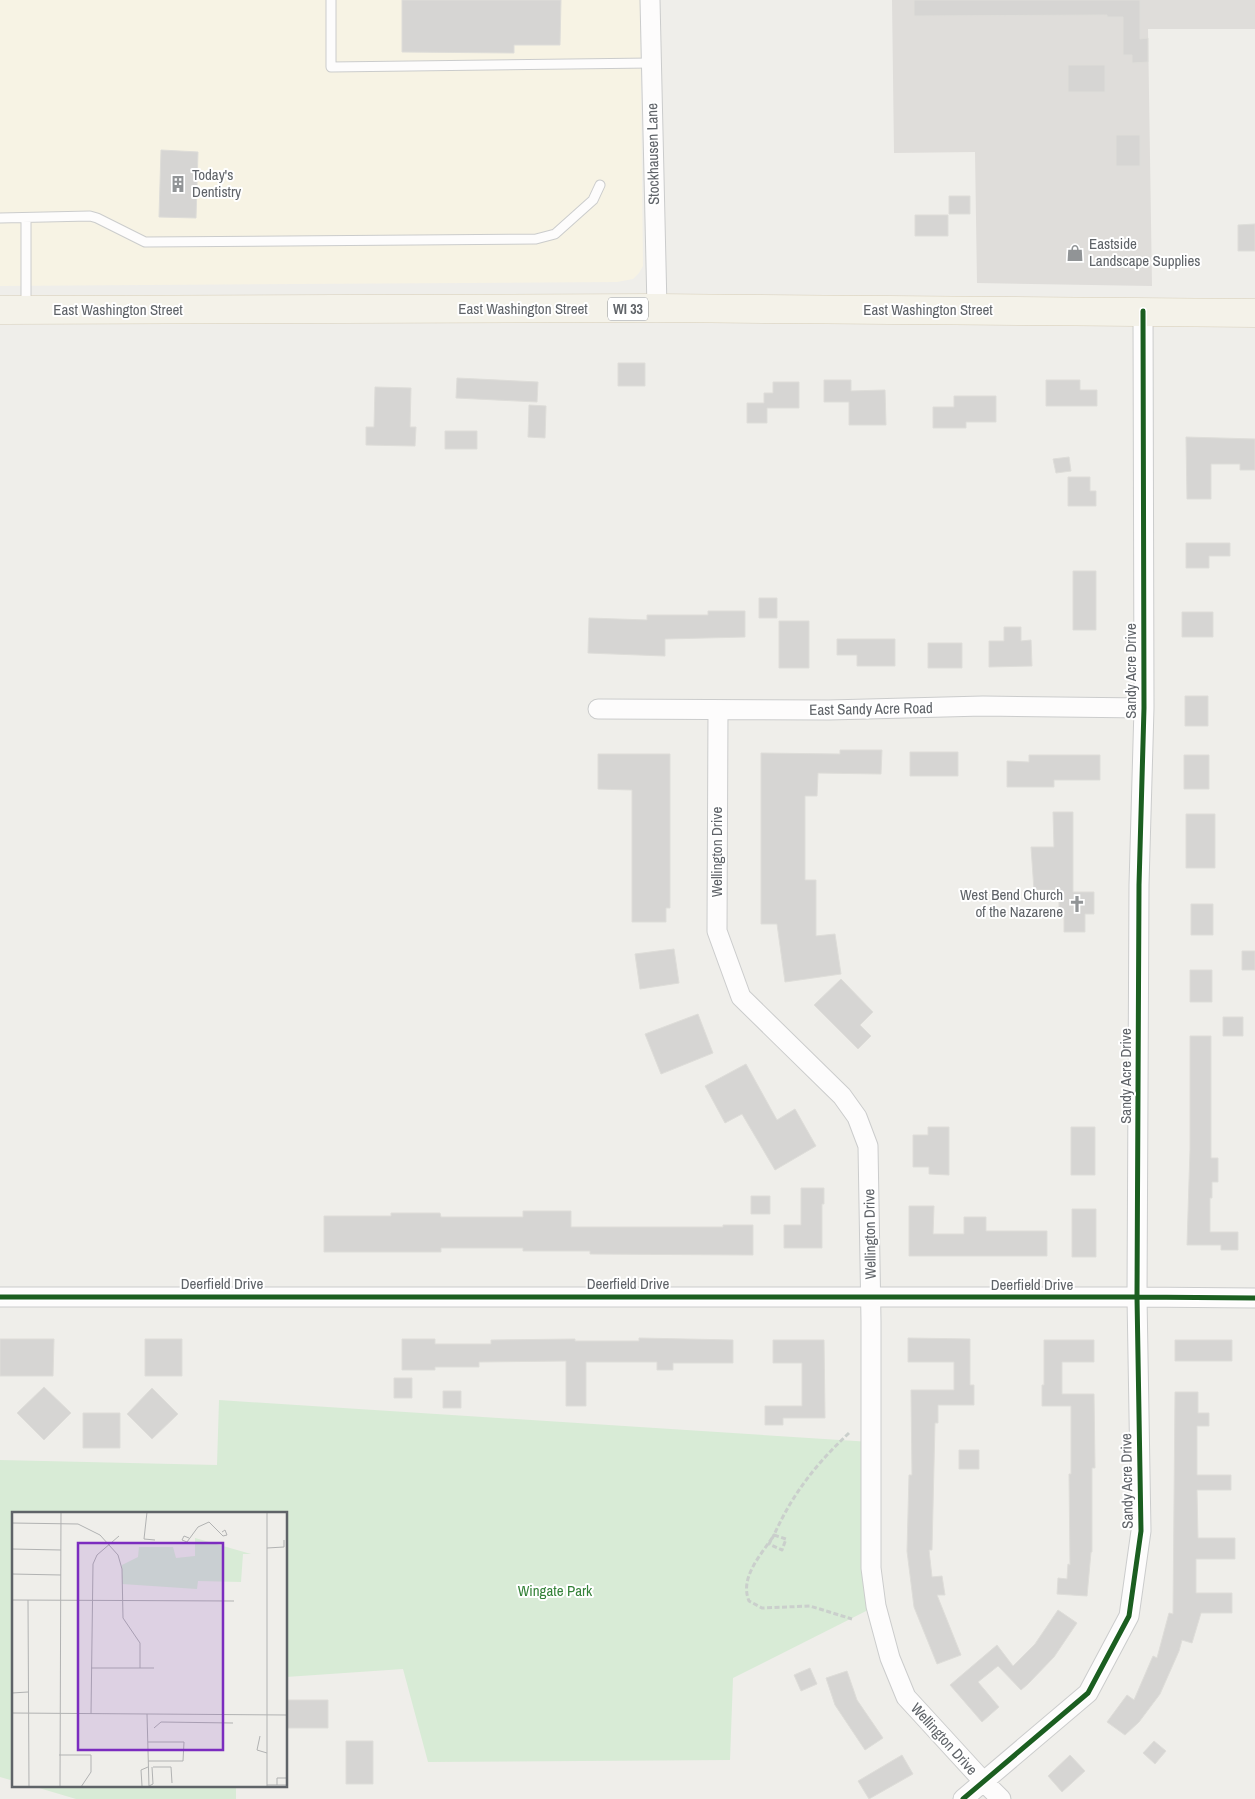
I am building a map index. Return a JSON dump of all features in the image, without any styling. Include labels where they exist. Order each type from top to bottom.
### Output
[{"type":"main road","name":"East Washington Street","points":[[13,310],[657,308],[1255,313]]},
{"type":"street","name":"Stockhausen Lane","points":[[650,0],[657,308]]},
{"type":"street","name":"Sandy Acre Drive","points":[[963,1799],[1088,1693],[1129,1616],[1141,1531],[1137,1296],[1139,895],[1144,708],[1143,311]]},
{"type":"street","name":"East Sandy Acre Road","points":[[598,710],[829,710],[983,706],[1144,708]]},
{"type":"street","name":"Wellington Drive","points":[[718,710],[717,931],[742,997],[842,1096],[858,1117],[868,1146],[871,1298],[871,1568],[876,1606],[890,1658],[906,1697],[983,1782],[1001,1799]]},
{"type":"street","name":"Deerfield Drive","points":[[0,1297],[871,1298],[1137,1296],[1255,1298]]},
{"type":"lane","points":[[331,0],[331,67],[651,63]]},
{"type":"lane","points":[[0,218],[90,216],[145,242],[536,239],[555,234],[593,200],[600,185]]},
{"type":"lane","points":[[13,310],[26,218]]},
{"type":"path","points":[[774,1535],[786,1539],[782,1550],[769,1544],[792,1501],[806,1477],[849,1433]]},
{"type":"path","points":[[774,1535],[748,1576],[746,1589],[749,1601],[762,1608],[810,1606],[852,1619]]},
{"type":"shaded area","points":[[0,0],[640,0],[643,266],[633,279],[617,282],[0,286]]},
{"type":"shaded area","points":[[892,0],[1255,0],[1255,29],[1148,29],[1152,286],[977,283],[975,152],[894,153]]},
{"type":"green space","name":"Wingate Park","points":[[219,1400],[871,1442],[876,1606],[733,1678],[730,1760],[428,1762],[403,1669],[288,1677],[288,1512],[12,1512],[12,1780],[0,1777],[0,1460],[217,1465]]},
{"type":"green space","points":[[32,1786],[236,1786],[236,1799],[76,1799]]},
{"type":"building","points":[[402,0],[561,0],[560,45],[514,45],[514,53],[402,52]]},
{"type":"building","points":[[914,0],[1140,0],[1140,39],[1148,38],[1148,62],[1132,63],[1132,55],[1123,55],[1123,17],[1107,17],[1107,15],[914,16]]},
{"type":"building","points":[[1068,65],[1105,65],[1105,92],[1068,92]]},
{"type":"building","points":[[1116,135],[1140,135],[1140,166],[1116,166]]},
{"type":"building","name":"Today's Dentistry","points":[[161,150],[198,152],[196,218],[159,217]]},
{"type":"building","points":[[949,196],[970,196],[970,214],[949,214]]},
{"type":"building","points":[[915,215],[948,215],[948,236],[915,236]]},
{"type":"building","points":[[1255,224],[1255,251],[1238,251],[1238,225]]},
{"type":"building","points":[[618,363],[645,363],[645,386],[618,386]]},
{"type":"building","points":[[457,378],[538,382],[537,402],[456,398]]},
{"type":"building","points":[[824,380],[851,380],[851,391],[885,390],[886,425],[849,425],[849,402],[824,402]]},
{"type":"building","points":[[1046,380],[1080,380],[1080,390],[1097,390],[1097,406],[1046,406]]},
{"type":"building","points":[[773,382],[799,382],[799,408],[767,408],[767,423],[747,423],[747,403],[764,403],[764,393],[773,393]]},
{"type":"building","points":[[375,387],[411,388],[410,427],[416,427],[415,446],[366,445],[366,427],[374,427]]},
{"type":"building","points":[[954,396],[996,396],[996,422],[966,422],[966,428],[933,428],[933,407],[954,407]]},
{"type":"building","points":[[529,405],[546,406],[545,438],[528,437]]},
{"type":"building","points":[[445,431],[477,431],[477,449],[445,449]]},
{"type":"building","points":[[1186,437],[1255,439],[1255,470],[1240,470],[1240,464],[1211,464],[1211,499],[1187,499]]},
{"type":"building","points":[[1069,457],[1071,471],[1056,473],[1053,459]]},
{"type":"building","points":[[1068,477],[1090,477],[1090,491],[1096,491],[1096,506],[1068,506]]},
{"type":"building","points":[[1186,543],[1230,543],[1230,556],[1209,556],[1209,568],[1186,568]]},
{"type":"building","points":[[1073,571],[1096,571],[1096,630],[1073,630]]},
{"type":"building","points":[[759,598],[777,598],[777,618],[759,618]]},
{"type":"building","points":[[708,611],[745,611],[745,637],[665,639],[665,656],[588,653],[589,618],[647,620],[647,615],[708,615]]},
{"type":"building","points":[[1182,612],[1213,612],[1213,637],[1182,637]]},
{"type":"building","points":[[779,621],[809,621],[809,668],[779,668]]},
{"type":"building","points":[[1004,627],[1021,627],[1021,641],[1031,640],[1032,666],[989,667],[989,641],[1004,641]]},
{"type":"building","points":[[837,639],[895,639],[895,666],[857,666],[857,655],[837,655]]},
{"type":"building","points":[[928,643],[962,643],[962,668],[928,668]]},
{"type":"building","points":[[1185,696],[1208,696],[1208,726],[1185,726]]},
{"type":"building","points":[[840,750],[882,750],[881,774],[818,773],[817,796],[805,796],[805,880],[816,880],[816,936],[835,934],[841,974],[785,982],[777,924],[761,924],[761,753],[840,754]]},
{"type":"building","points":[[910,752],[958,752],[958,776],[910,776]]},
{"type":"building","points":[[598,754],[670,754],[670,908],[666,908],[666,922],[632,922],[632,790],[598,789]]},
{"type":"building","points":[[1029,755],[1100,755],[1100,780],[1054,780],[1054,787],[1007,787],[1007,761],[1029,762]]},
{"type":"building","points":[[1184,755],[1209,755],[1209,789],[1184,789]]},
{"type":"building","points":[[1053,812],[1073,812],[1073,892],[1094,892],[1094,914],[1085,914],[1085,932],[1064,932],[1064,914],[1059,914],[1059,890],[1034,890],[1031,847],[1054,847]]},
{"type":"building","points":[[1186,814],[1215,814],[1215,868],[1186,868]]},
{"type":"building","points":[[1191,904],[1213,904],[1213,935],[1191,935]]},
{"type":"building","points":[[674,949],[679,983],[640,989],[635,954]]},
{"type":"building","points":[[1242,951],[1255,951],[1255,970],[1242,970]]},
{"type":"building","points":[[1190,970],[1212,970],[1212,1002],[1190,1002]]},
{"type":"building","points":[[841,979],[873,1012],[860,1025],[871,1036],[858,1049],[814,1005]]},
{"type":"building","points":[[698,1014],[713,1053],[661,1074],[645,1034]]},
{"type":"building","points":[[1223,1017],[1243,1017],[1243,1036],[1223,1036]]},
{"type":"building","points":[[1190,1036],[1211,1036],[1211,1158],[1218,1158],[1218,1182],[1212,1182],[1210,1232],[1238,1232],[1238,1250],[1221,1250],[1221,1245],[1187,1245],[1190,1150]]},
{"type":"building","points":[[746,1064],[777,1120],[795,1109],[816,1146],[775,1170],[742,1114],[725,1123],[705,1086]]},
{"type":"building","points":[[928,1127],[949,1127],[949,1175],[929,1174],[929,1167],[913,1167],[913,1135],[928,1135]]},
{"type":"building","points":[[1071,1127],[1095,1127],[1095,1175],[1071,1175]]},
{"type":"building","points":[[801,1188],[824,1188],[822,1248],[784,1248],[784,1225],[801,1225]]},
{"type":"building","points":[[751,1196],[770,1196],[770,1214],[751,1214]]},
{"type":"building","points":[[909,1206],[934,1206],[933,1234],[964,1234],[964,1217],[986,1217],[986,1231],[1047,1231],[1047,1256],[909,1256]]},
{"type":"building","points":[[1072,1209],[1096,1209],[1096,1257],[1072,1257]]},
{"type":"building","points":[[523,1211],[571,1211],[571,1227],[723,1227],[723,1225],[753,1225],[753,1255],[590,1254],[590,1251],[523,1251],[523,1248],[441,1248],[441,1252],[324,1252],[324,1216],[391,1216],[391,1213],[440,1213],[441,1217],[523,1217]]},
{"type":"building","points":[[639,1338],[733,1340],[733,1363],[673,1363],[673,1370],[657,1370],[657,1362],[586,1362],[586,1406],[566,1406],[566,1361],[479,1362],[479,1367],[435,1367],[435,1370],[402,1370],[402,1339],[435,1339],[435,1344],[491,1344],[491,1340],[575,1339],[575,1341],[639,1341]]},
{"type":"building","points":[[908,1338],[970,1339],[970,1385],[974,1385],[974,1405],[938,1405],[938,1423],[935,1423],[932,1550],[929,1550],[932,1577],[942,1576],[945,1595],[937,1595],[961,1655],[937,1664],[914,1607],[907,1551],[909,1475],[912,1475],[911,1390],[954,1390],[954,1362],[908,1362]]},
{"type":"building","points":[[0,1339],[54,1339],[53,1376],[0,1376]]},
{"type":"building","points":[[145,1339],[182,1339],[182,1376],[145,1376]]},
{"type":"building","points":[[773,1340],[824,1340],[825,1418],[783,1418],[783,1425],[765,1425],[765,1406],[802,1406],[802,1363],[773,1363]]},
{"type":"building","points":[[1044,1340],[1094,1340],[1094,1362],[1062,1362],[1062,1394],[1094,1394],[1095,1468],[1092,1468],[1092,1552],[1087,1596],[1057,1594],[1058,1578],[1067,1579],[1068,1564],[1070,1565],[1069,1474],[1071,1474],[1071,1406],[1042,1406]]},
{"type":"building","points":[[1175,1340],[1232,1340],[1232,1361],[1175,1361]]},
{"type":"building","points":[[394,1378],[412,1378],[412,1398],[394,1398]]},
{"type":"building","points":[[44,1387],[71,1413],[44,1440],[17,1413]]},
{"type":"building","points":[[152,1388],[178,1414],[152,1439],[127,1414]]},
{"type":"building","points":[[443,1391],[461,1391],[461,1408],[443,1408]]},
{"type":"building","points":[[1175,1392],[1198,1392],[1198,1413],[1209,1413],[1209,1426],[1197,1426],[1197,1475],[1231,1475],[1231,1490],[1197,1490],[1198,1538],[1235,1538],[1235,1559],[1196,1559],[1196,1593],[1232,1593],[1232,1613],[1201,1613],[1192,1643],[1182,1640],[1160,1694],[1139,1722],[1125,1735],[1107,1722],[1127,1695],[1134,1700],[1153,1656],[1157,1658],[1169,1613],[1173,1614]]},
{"type":"building","points":[[83,1413],[120,1413],[120,1448],[83,1448]]},
{"type":"building","points":[[959,1450],[979,1450],[979,1469],[959,1469]]},
{"type":"building","points":[[1058,1610],[1077,1623],[1054,1657],[1028,1684],[1021,1690],[998,1666],[978,1682],[999,1707],[982,1722],[950,1685],[997,1645],[1013,1666],[1035,1644]]},
{"type":"building","points":[[810,1668],[817,1684],[801,1691],[794,1675]]},
{"type":"building","points":[[847,1671],[857,1700],[883,1738],[865,1750],[835,1705],[826,1678]]},
{"type":"building","points":[[288,1700],[328,1700],[328,1728],[288,1728]]},
{"type":"building","points":[[346,1741],[373,1741],[373,1784],[346,1784]]},
{"type":"building","points":[[1154,1741],[1166,1751],[1155,1764],[1143,1753]]},
{"type":"building","points":[[902,1755],[913,1774],[869,1799],[858,1781]]},
{"type":"building","points":[[1070,1755],[1085,1771],[1062,1792],[1048,1776]]},
{"type":"cycle path","points":[[963,1799],[1088,1693],[1129,1616],[1141,1531],[1137,1297],[1139,885],[1144,708],[1143,311]]},
{"type":"cycle path","points":[[0,1297],[1255,1298]]},
{"type":"place","name":"Today's Dentistry","points":[[178,184]]},
{"type":"place","name":"Eastside Landscape Supplies","points":[[1075,253]]},
{"type":"place","name":"West Bend Church of the Nazarene","points":[[1077,904]]}]
